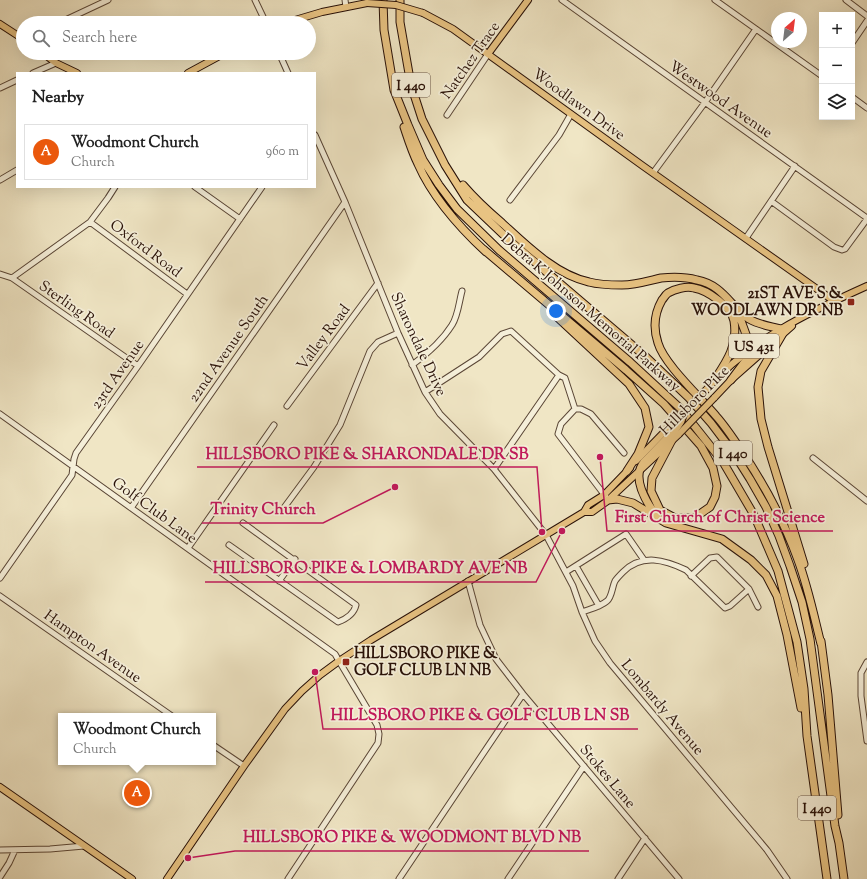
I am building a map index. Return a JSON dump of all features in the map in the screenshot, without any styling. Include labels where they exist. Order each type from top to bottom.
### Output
[{"type":"highway","name":"Debra K Johnson Memorial Parkway","points":[[383,0],[384,30],[394,90],[423,160],[439,185],[457,209],[499,250],[630,362],[681,409],[723,462],[754,515],[778,571],[797,642],[804,689],[807,736],[827,879]]},
{"type":"highway","name":"Debra K Johnson Memorial Parkway","points":[[400,0],[400,22],[411,85],[422,119],[445,165],[467,200],[509,240],[646,357],[689,398],[724,441],[750,479],[766,507],[779,536],[802,602],[810,639],[835,826],[844,879]]},
{"type":"highway","points":[[394,90],[400,115],[418,165],[439,200],[453,218],[483,249],[629,384],[644,408],[648,427],[638,454],[627,471]]},
{"type":"highway","points":[[445,165],[472,196],[520,240],[563,272],[588,282],[606,285],[642,283],[662,278],[697,280],[722,291],[748,318],[781,332],[762,368],[759,379],[758,387],[761,419],[774,468],[811,588],[822,644],[829,703],[839,825],[839,844]]},
{"type":"highway","points":[[483,249],[664,404],[701,446],[713,468],[717,486],[715,497],[710,507],[694,518],[675,518],[660,510],[651,491],[652,478],[672,440]]},
{"type":"highway","points":[[715,379],[731,352],[734,336],[734,320],[725,305],[709,294],[694,288],[678,289],[666,294],[658,308],[654,324],[658,344],[669,363],[718,418],[763,484],[780,518],[798,560],[822,644]]},
{"type":"highway","points":[[731,380],[749,356],[751,348],[736,306]]},
{"type":"highway","points":[[684,412],[675,430],[640,466],[638,473],[643,493],[651,508],[666,523],[722,539],[751,560],[766,575],[777,596],[787,636],[807,736]]},
{"type":"highway","points":[[606,497],[633,503],[660,518]]},
{"type":"main road","name":"Natchez Trace","points":[[488,54],[528,0]]},
{"type":"main road","name":"Woodlawn Drive","points":[[306,16],[346,3],[396,5],[423,13],[453,29],[834,301]]},
{"type":"main road","points":[[0,24],[16,34]]},
{"type":"main road","points":[[52,60],[75,72]]},
{"type":"main road","points":[[190,72],[212,60]]},
{"type":"main road","name":"US 431","points":[[834,301],[867,286]]},
{"type":"main road","name":"Hillsboro Pike","points":[[684,412],[715,379],[751,348],[781,332],[799,319],[834,301]]},
{"type":"main road","name":"Hillsboro Pike","points":[[167,879],[285,709],[308,686],[339,661],[468,581],[584,512],[592,512],[627,471],[714,398],[781,332]]},
{"type":"main road","name":"Hillsboro Pike","points":[[606,497],[638,473],[672,440],[675,430]]},
{"type":"main road","points":[[0,788],[132,879]]},
{"type":"street","points":[[74,16],[108,0]]},
{"type":"street","points":[[255,0],[263,16]]},
{"type":"street","name":"Westwood Avenue","points":[[562,0],[706,101],[867,218],[845,249],[842,250],[834,247],[771,201]]},
{"type":"street","points":[[715,0],[819,74]]},
{"type":"street","points":[[846,0],[867,16]]},
{"type":"street","points":[[855,39],[867,21]]},
{"type":"street","points":[[653,173],[706,101],[756,29]]},
{"type":"street","name":"Natchez Trace","points":[[447,115],[488,54]]},
{"type":"street","points":[[282,60],[288,72]]},
{"type":"street","points":[[35,72],[56,63]]},
{"type":"street","points":[[0,88],[16,80]]},
{"type":"street","points":[[855,99],[867,108]]},
{"type":"street","points":[[510,200],[559,135],[571,114]]},
{"type":"street","name":"Sharondale Drive","points":[[316,137],[412,365],[425,392],[440,414],[494,469],[546,535]]},
{"type":"street","points":[[746,238],[795,166]]},
{"type":"street","points":[[0,180],[16,171]]},
{"type":"street","points":[[12,278],[90,222],[114,188]]},
{"type":"street","points":[[196,188],[240,220]]},
{"type":"street","name":"23rd Avenue","points":[[0,578],[72,475],[76,453],[261,188]]},
{"type":"street","name":"22nd Avenue South","points":[[131,508],[344,202]]},
{"type":"street","name":"Oxford Road","points":[[90,222],[188,294]]},
{"type":"street","name":"Sterling Road","points":[[0,274],[12,278],[138,366]]},
{"type":"street","name":"Valley Road","points":[[287,406],[378,283]]},
{"type":"street","points":[[412,365],[426,355],[453,324],[462,291]]},
{"type":"street","points":[[425,392],[479,357],[502,334],[511,331],[559,376],[565,378],[575,409]]},
{"type":"street","points":[[283,509],[314,467],[340,425],[370,351],[378,342],[398,332]]},
{"type":"street","points":[[494,469],[559,376]]},
{"type":"street","points":[[606,497],[558,434],[561,424],[575,409],[582,408],[591,414],[624,453]]},
{"type":"street","name":"Golf Club Lane","points":[[0,414],[335,654],[377,725],[379,734],[378,743],[288,879]]},
{"type":"street","points":[[188,548],[274,425]]},
{"type":"street","points":[[813,458],[867,501]]},
{"type":"street","points":[[229,545],[338,622],[345,619],[353,611],[356,605],[243,522]]},
{"type":"street","points":[[566,572],[626,534],[644,560]]},
{"type":"street","name":"Lombardy Avenue","points":[[546,535],[573,586],[595,642],[610,663],[767,850],[787,879]]},
{"type":"street","points":[[691,576],[710,558],[717,557],[749,589],[758,607]]},
{"type":"street","points":[[280,581],[295,559]]},
{"type":"street","points":[[582,612],[599,606],[609,600],[616,580],[628,567],[644,560],[654,559],[686,570],[725,608],[730,606],[749,589]]},
{"type":"street","points":[[575,567],[599,606]]},
{"type":"street","name":"Stokes Lane","points":[[468,581],[480,625],[496,659],[523,694],[679,879]]},
{"type":"street","name":"Hampton Avenue","points":[[0,596],[168,713]]},
{"type":"street","points":[[867,662],[861,673],[861,696],[867,741]]},
{"type":"street","points":[[399,879],[523,694]]},
{"type":"street","points":[[216,747],[244,766]]},
{"type":"street","points":[[508,879],[584,766]]},
{"type":"street","points":[[618,879],[645,838]]},
{"type":"street","points":[[0,850],[50,849],[84,846]]},
{"type":"street","points":[[0,877],[10,863],[15,850]]},
{"type":"place","name":"21ST AVE S & WOODLAWN DR NB","points":[[851,302]]},
{"type":"place","name":"First Church of Christ Science","points":[[600,457]]},
{"type":"place","name":"Trinity Church","points":[[395,487]]},
{"type":"place","name":"HILLSBORO PIKE & LOMBARDY AVE NB","points":[[562,531]]},
{"type":"place","name":"HILLSBORO PIKE & SHARONDALE DR SB","points":[[542,532]]},
{"type":"place","name":"HILLSBORO PIKE & GOLF CLUB LN NB","points":[[346,662]]},
{"type":"place","name":"HILLSBORO PIKE & GOLF CLUB LN SB","points":[[315,672]]},
{"type":"place","name":"Woodmont Church","points":[[137,793]]},
{"type":"place","name":"HILLSBORO PIKE & WOODMONT BLVD NB","points":[[188,858]]}]
